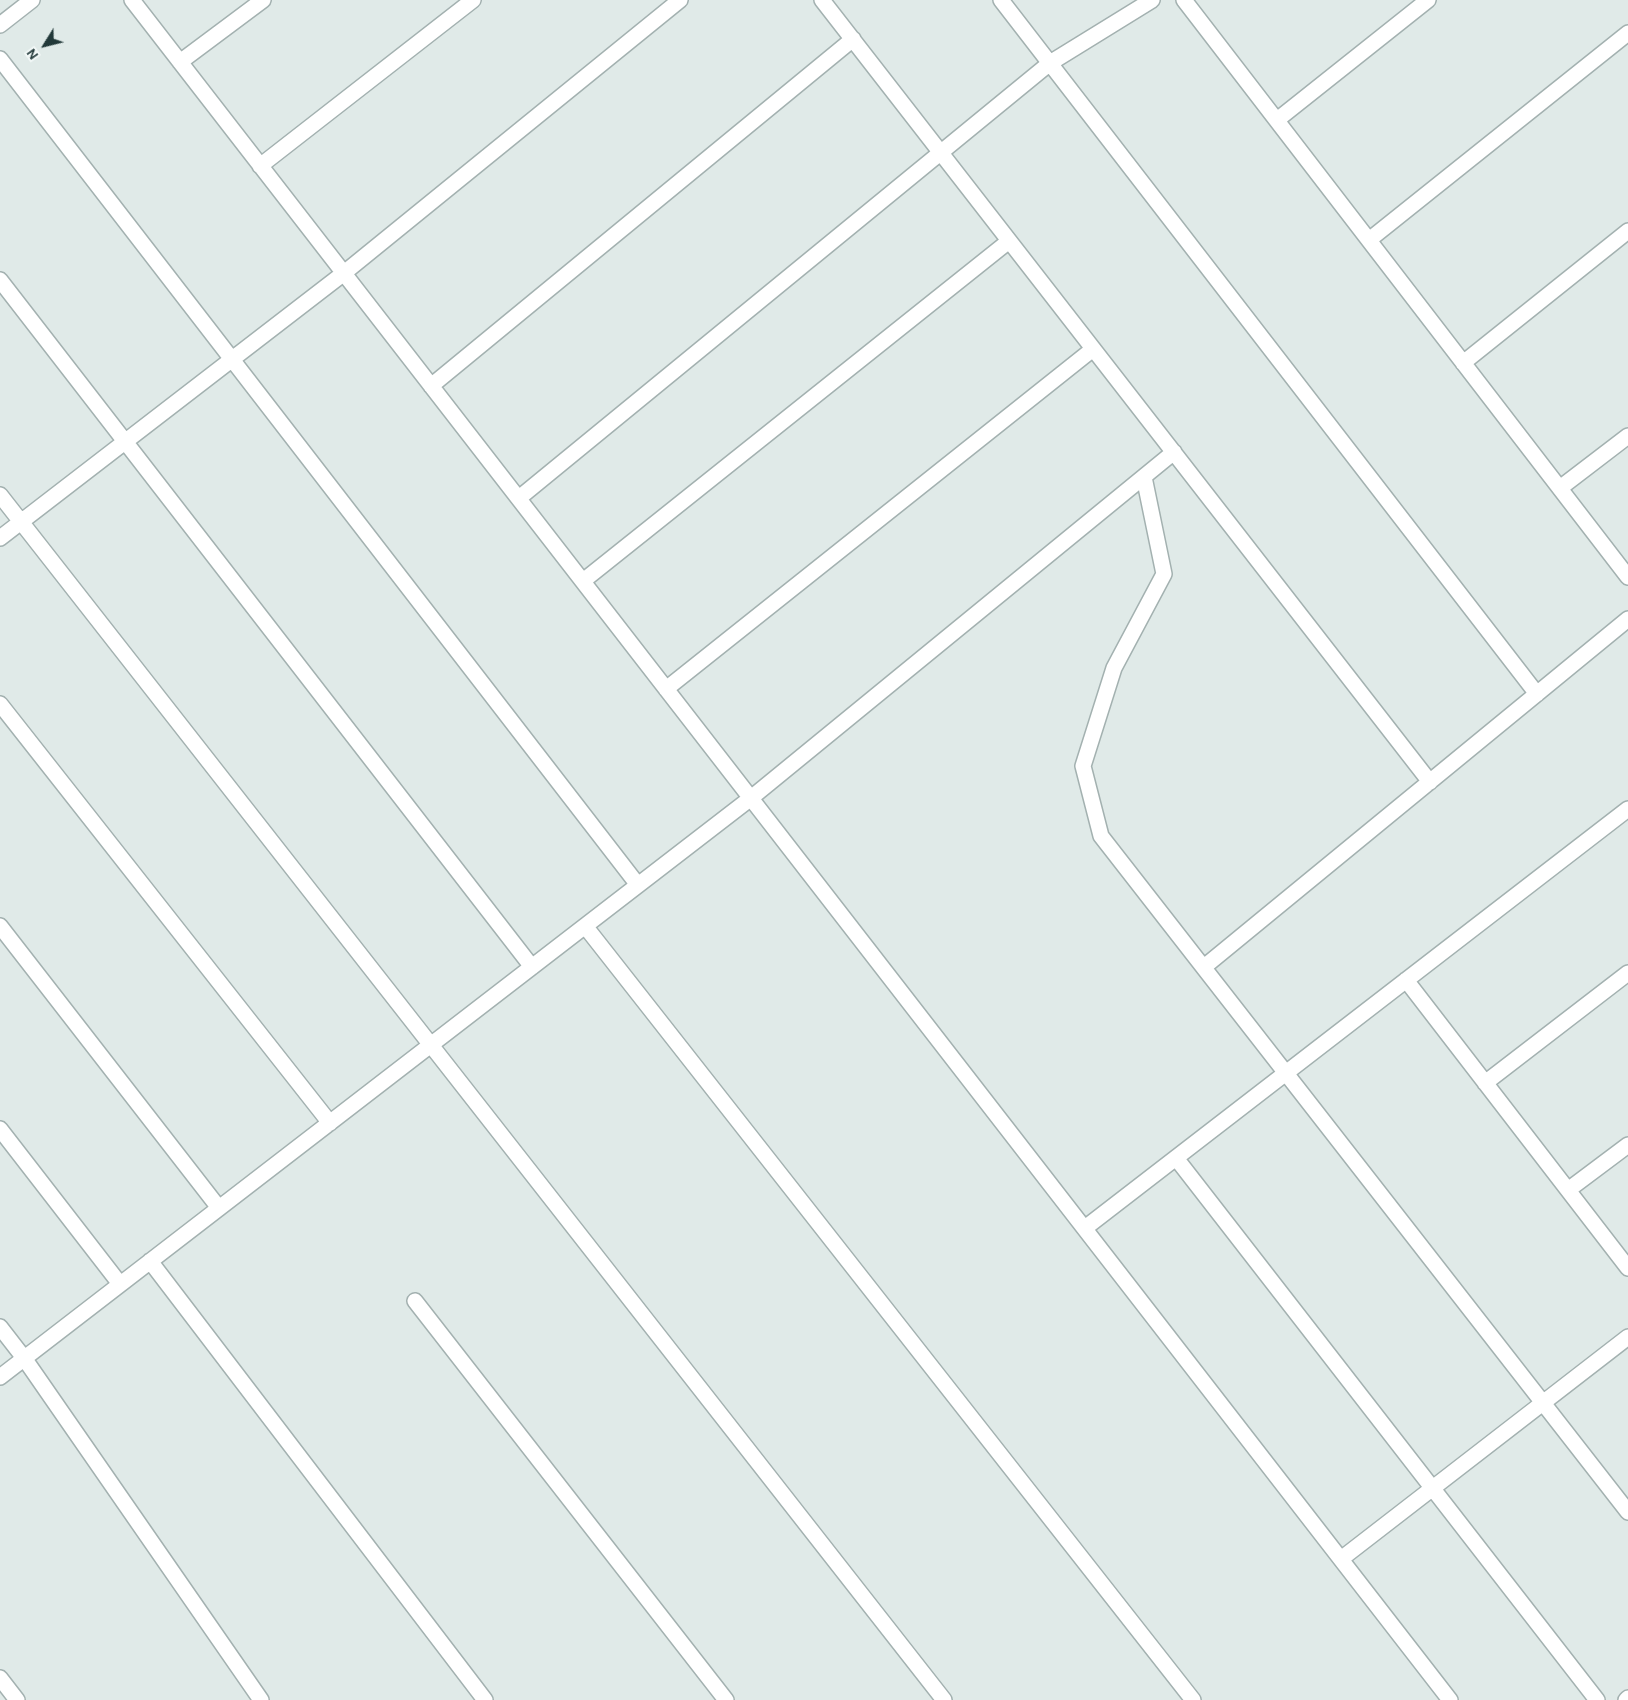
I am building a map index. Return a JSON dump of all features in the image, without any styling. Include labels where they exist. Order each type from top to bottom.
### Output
[{"type":"street","points":[[0,25],[32,0]]},
{"type":"street","points":[[132,0],[1450,1700]]},
{"type":"street","points":[[180,62],[263,0]]},
{"type":"street","points":[[260,166],[473,0]]},
{"type":"street","points":[[0,538],[344,273],[680,0]]},
{"type":"street","points":[[822,0],[1430,782]]},
{"type":"street","points":[[1001,0],[1537,694]]},
{"type":"street","points":[[518,498],[1050,63],[1152,0]]},
{"type":"street","points":[[1184,0],[1628,577]]},
{"type":"street","points":[[1277,120],[1428,0]]},
{"type":"street","points":[[1369,240],[1628,33]]},
{"type":"street","points":[[432,386],[853,39]]},
{"type":"street","points":[[0,59],[638,885]]},
{"type":"street","points":[[1463,363],[1628,231]]},
{"type":"street","points":[[583,581],[1009,241]]},
{"type":"street","points":[[0,280],[532,967]]},
{"type":"street","points":[[666,689],[1093,349]]},
{"type":"street","points":[[1560,488],[1628,436]]},
{"type":"street","points":[[0,1377],[751,798],[1174,452]]},
{"type":"street","points":[[1144,477],[1164,574],[1114,668],[1083,766],[1102,836],[1628,1512]]},
{"type":"street","points":[[0,495],[944,1700]]},
{"type":"street","points":[[1204,967],[1628,619]]},
{"type":"street","points":[[0,704],[330,1122]]},
{"type":"street","points":[[1085,1228],[1628,809]]},
{"type":"street","points":[[0,926],[219,1208]]},
{"type":"street","points":[[585,926],[1193,1700]]},
{"type":"street","points":[[1485,1084],[1628,973]]},
{"type":"street","points":[[1406,980],[1628,1268]]},
{"type":"street","points":[[0,1129],[120,1284]]},
{"type":"street","points":[[1568,1190],[1628,1145]]},
{"type":"street","points":[[1176,1158],[1597,1700]]},
{"type":"street","points":[[150,1261],[485,1700]]},
{"type":"street","points":[[415,1301],[726,1700]]},
{"type":"street","points":[[0,1327],[24,1358],[261,1700]]},
{"type":"street","points":[[1341,1559],[1628,1337]]},
{"type":"street","points":[[0,1678],[17,1700]]}]
